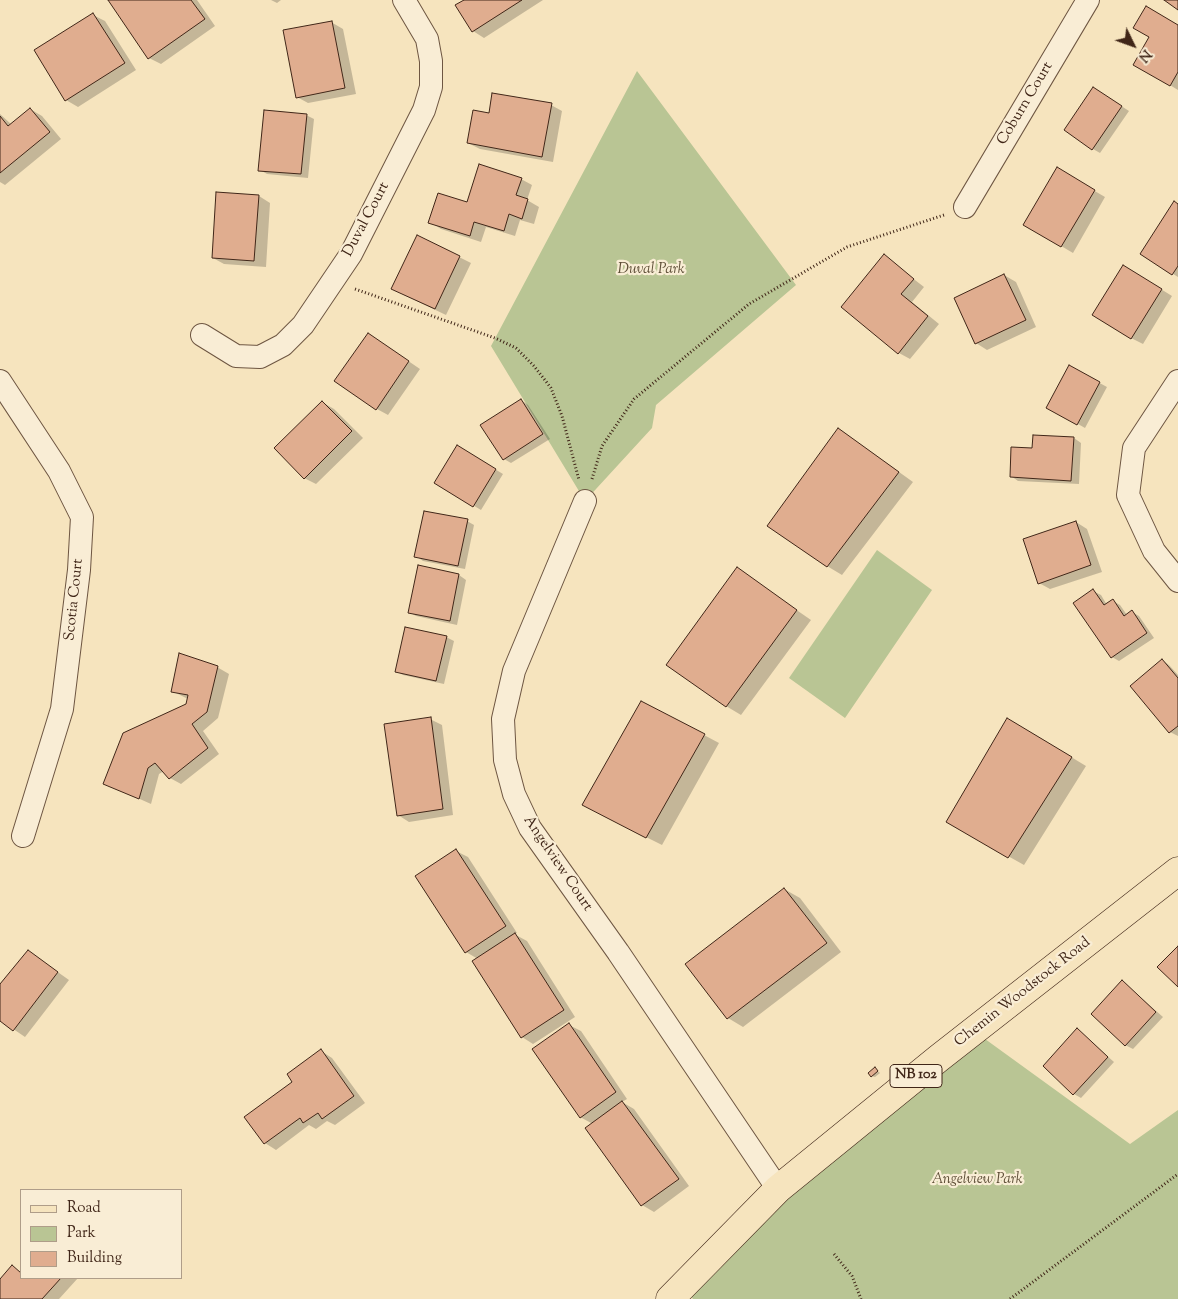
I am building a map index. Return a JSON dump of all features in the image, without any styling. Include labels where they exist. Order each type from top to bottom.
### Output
[{"type":"main road","name":"Chemin Woodstock Road","points":[[670,1299],[778,1189],[939,1058],[1178,871]]},
{"type":"street","name":"Duval Court","points":[[202,335],[236,356],[260,357],[283,345],[297,332],[351,254],[415,127],[431,87],[431,62],[427,39],[404,0]]},
{"type":"street","name":"Coburn Court","points":[[965,208],[1088,0]]},
{"type":"street","name":"Scotia Court","points":[[0,381],[59,471],[82,517],[79,570],[62,709],[23,836]]},
{"type":"street","points":[[1178,381],[1134,448],[1128,495],[1154,551],[1178,581]]},
{"type":"street","name":"Angelview Court","points":[[585,501],[514,671],[503,719],[505,760],[514,794],[530,828],[618,952],[778,1189]]},
{"type":"path","points":[[585,501],[602,446],[634,399],[749,304],[847,247],[965,208]]},
{"type":"path","points":[[334,281],[495,338],[516,348],[534,366],[551,388],[562,416],[585,501]]},
{"type":"path","points":[[1010,1299],[1178,1174]]},
{"type":"path","points":[[834,1254],[852,1276],[861,1299]]},
{"type":"green space","name":"Duval Park","points":[[637,71],[796,285],[656,405],[652,428],[585,501],[491,346]]},
{"type":"green space","points":[[877,550],[932,590],[845,718],[789,678]]},
{"type":"green space","name":"Angelview Park","points":[[974,1031],[1130,1144],[1178,1110],[1178,1299],[693,1299],[683,1286]]},
{"type":"building","points":[[108,0],[191,0],[205,19],[148,59]]},
{"type":"building","points":[[464,0],[522,0],[472,32],[455,5]]},
{"type":"building","points":[[1164,0],[1178,0],[1178,10]]},
{"type":"building","points":[[1146,6],[1178,25],[1178,72],[1170,86],[1133,65],[1149,37],[1133,28]]},
{"type":"building","points":[[93,13],[125,63],[65,101],[34,50]]},
{"type":"building","points":[[332,21],[345,88],[296,98],[283,30]]},
{"type":"building","points":[[1093,87],[1122,106],[1092,150],[1064,130]]},
{"type":"building","points":[[492,93],[552,103],[542,157],[467,143],[473,110],[489,113]]},
{"type":"building","points":[[30,108],[50,132],[0,173],[0,116],[8,126]]},
{"type":"building","points":[[264,110],[307,114],[301,174],[258,171]]},
{"type":"building","points":[[479,164],[522,178],[516,195],[528,199],[522,219],[509,214],[504,231],[474,222],[470,236],[428,223],[438,193],[467,202]]},
{"type":"building","points":[[1057,167],[1095,190],[1061,247],[1023,225]]},
{"type":"building","points":[[216,192],[259,195],[254,261],[212,258]]},
{"type":"building","points":[[1174,201],[1178,204],[1178,266],[1172,275],[1140,254]]},
{"type":"building","points":[[417,235],[460,256],[435,309],[391,289]]},
{"type":"building","points":[[884,254],[914,279],[901,294],[928,316],[898,354],[841,307]]},
{"type":"building","points":[[1123,265],[1162,289],[1131,339],[1092,315]]},
{"type":"building","points":[[1004,274],[1026,320],[975,344],[954,298]]},
{"type":"building","points":[[368,333],[409,361],[376,410],[334,381]]},
{"type":"building","points":[[1069,365],[1100,382],[1077,425],[1046,408]]},
{"type":"building","points":[[521,399],[543,434],[503,460],[480,425]]},
{"type":"building","points":[[322,401],[352,431],[304,479],[274,448]]},
{"type":"building","points":[[838,428],[899,472],[827,567],[767,526]]},
{"type":"building","points":[[1033,435],[1074,437],[1071,481],[1010,477],[1011,447],[1032,448]]},
{"type":"building","points":[[457,445],[496,469],[473,507],[434,483]]},
{"type":"building","points":[[424,511],[468,519],[458,566],[414,557]]},
{"type":"building","points":[[1076,521],[1091,565],[1038,584],[1023,539]]},
{"type":"building","points":[[418,565],[459,574],[450,621],[408,613]]},
{"type":"building","points":[[737,567],[797,610],[726,707],[666,665]]},
{"type":"building","points":[[1093,589],[1104,605],[1113,599],[1124,616],[1132,610],[1147,633],[1111,658],[1073,603]]},
{"type":"building","points":[[405,627],[447,636],[436,681],[395,672]]},
{"type":"building","points":[[179,653],[218,666],[207,712],[192,724],[208,748],[169,779],[155,763],[148,768],[139,799],[103,784],[123,733],[186,704],[188,695],[171,692]]},
{"type":"building","points":[[1162,659],[1178,678],[1178,726],[1169,733],[1130,686]]},
{"type":"building","points":[[641,701],[705,734],[646,838],[582,805]]},
{"type":"building","points":[[431,717],[443,809],[397,816],[384,724]]},
{"type":"building","points":[[1007,718],[1072,757],[1008,858],[946,822]]},
{"type":"building","points":[[456,849],[506,926],[465,953],[415,876]]},
{"type":"building","points":[[784,888],[827,943],[727,1019],[685,964]]},
{"type":"building","points":[[515,933],[564,1010],[521,1038],[472,961]]},
{"type":"building","points":[[1178,946],[1178,987],[1157,967]]},
{"type":"building","points":[[28,950],[58,972],[13,1031],[0,1021],[0,984]]},
{"type":"building","points":[[1122,980],[1156,1012],[1125,1046],[1091,1014]]},
{"type":"building","points":[[569,1023],[616,1092],[580,1118],[532,1049]]},
{"type":"building","points":[[1077,1028],[1108,1057],[1073,1095],[1043,1066]]},
{"type":"building","points":[[321,1049],[354,1096],[322,1119],[318,1113],[303,1123],[300,1118],[264,1144],[244,1117],[292,1082],[287,1074]]},
{"type":"building","points":[[875,1067],[878,1071],[871,1077],[868,1073]]},
{"type":"building","points":[[622,1101],[679,1179],[641,1206],[585,1128]]},
{"type":"building","points":[[12,1265],[20,1272],[20,1279],[60,1279],[42,1299],[0,1299],[0,1279]]}]
